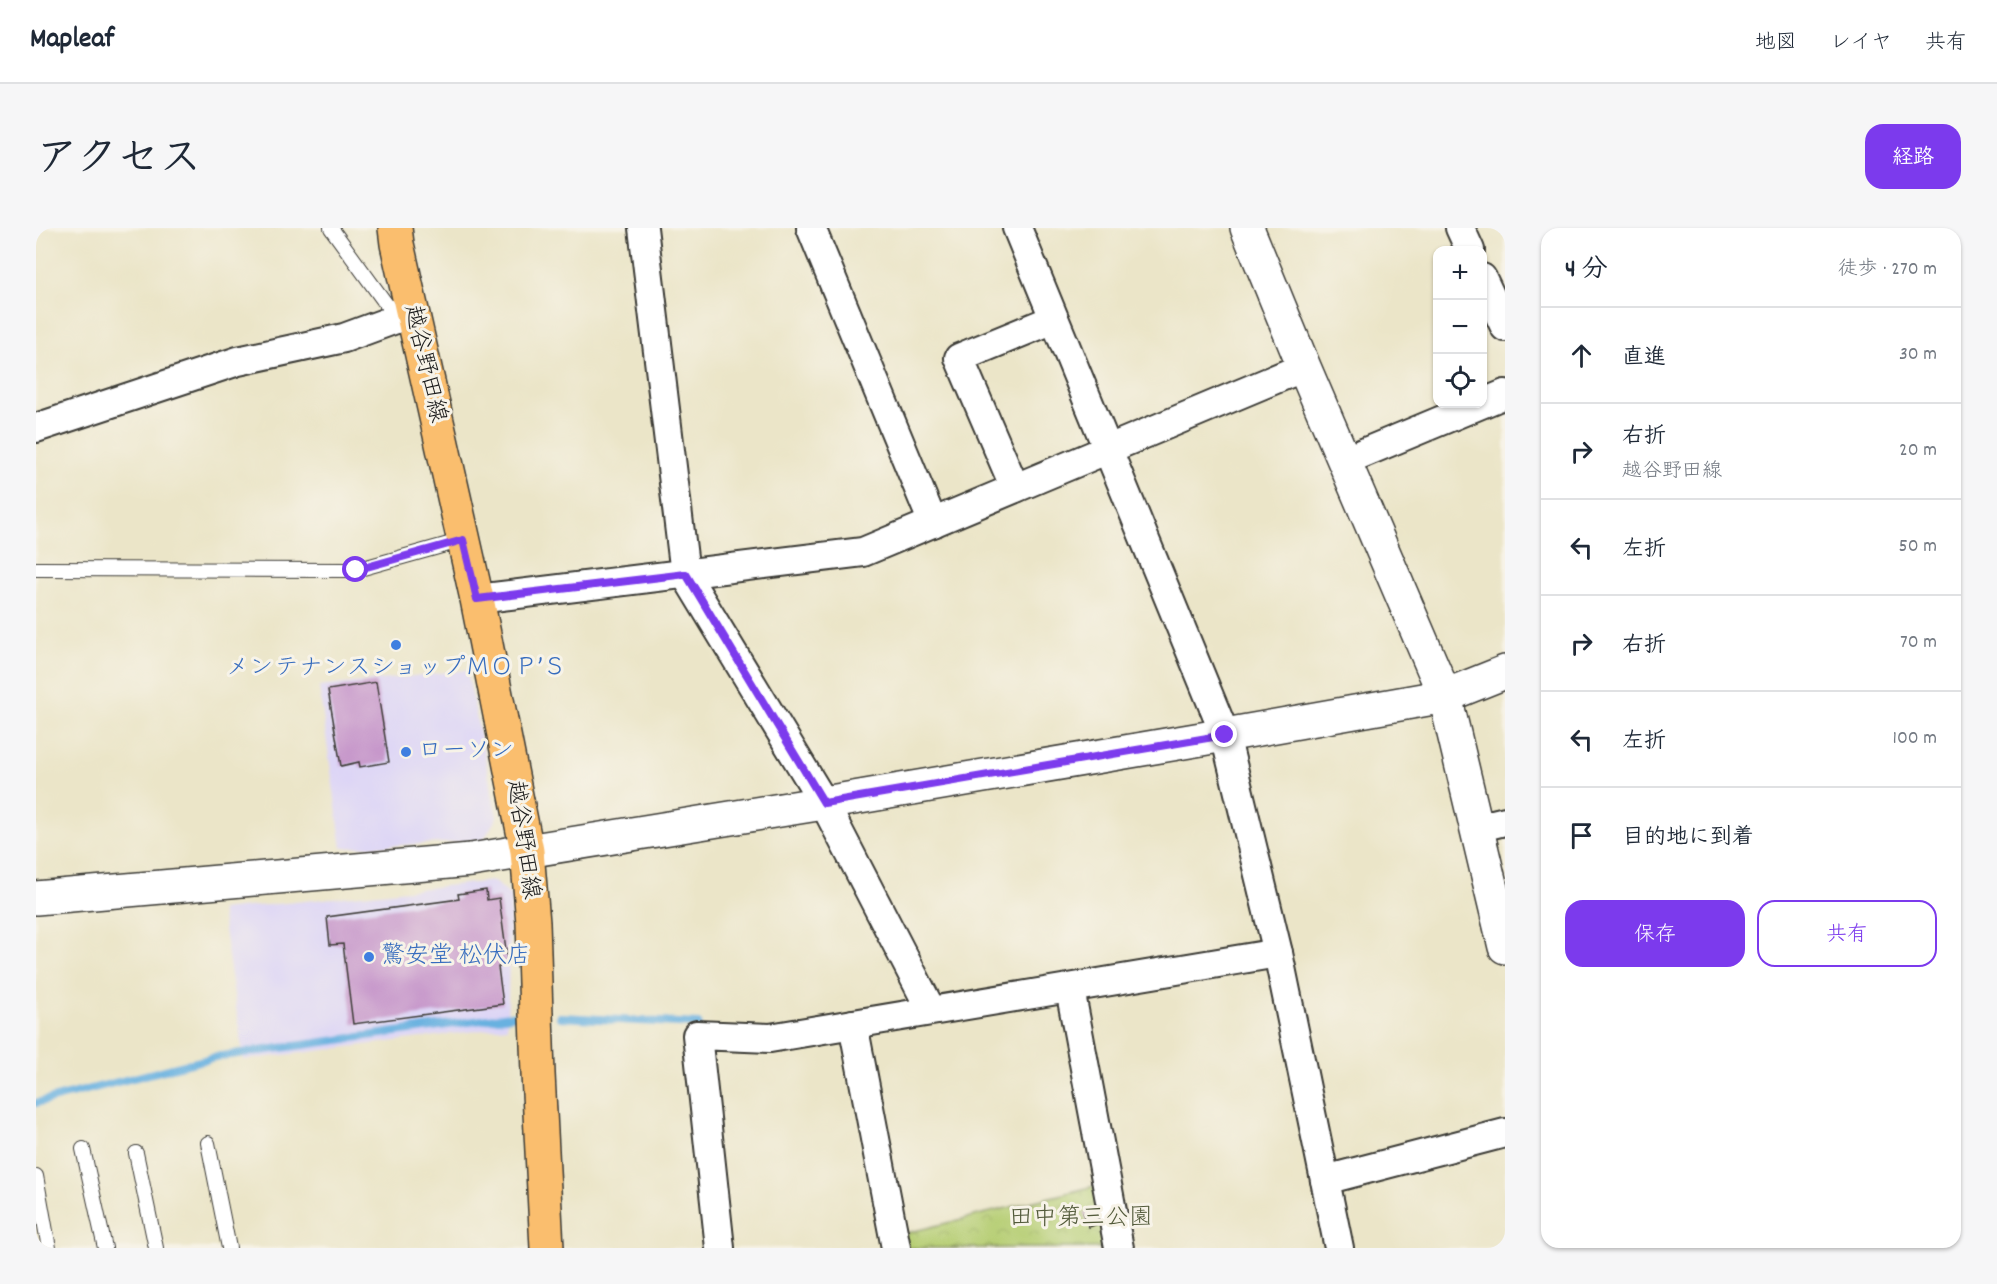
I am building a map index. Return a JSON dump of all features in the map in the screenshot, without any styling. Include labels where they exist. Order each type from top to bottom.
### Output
[{"type":"main road","name":"越谷野田線","points":[[395,228],[404,316],[477,599],[527,851],[533,923],[537,1054],[548,1248]]},
{"type":"street","points":[[643,228],[686,574],[824,803],[931,1010]]},
{"type":"street","points":[[811,228],[933,523]]},
{"type":"street","points":[[1017,228],[1225,735],[1278,953],[1339,1248]]},
{"type":"street","points":[[1247,228],[1445,696],[1491,825],[1505,946]]},
{"type":"street","points":[[1460,228],[1468,246]]},
{"type":"street","points":[[1487,289],[1505,327]]},
{"type":"street","points":[[36,428],[238,361],[344,338],[404,316]]},
{"type":"street","points":[[1015,488],[959,358],[1054,319]]},
{"type":"street","points":[[477,599],[863,552],[1304,367]]},
{"type":"street","points":[[1344,461],[1505,394]]},
{"type":"street","points":[[36,898],[471,860],[824,803],[1445,696],[1505,672]]},
{"type":"street","points":[[720,1248],[697,1035],[770,1038],[1278,953]]},
{"type":"street","points":[[1070,988],[1119,1248]]},
{"type":"street","points":[[852,1024],[896,1248]]},
{"type":"street","points":[[1325,1180],[1505,1133]]},
{"type":"lane","points":[[331,228],[404,316]]},
{"type":"lane","points":[[36,569],[356,570],[463,540]]},
{"type":"lane","points":[[208,1143],[230,1248]]},
{"type":"lane","points":[[83,1149],[105,1248]]},
{"type":"lane","points":[[136,1153],[156,1248]]},
{"type":"lane","points":[[36,1176],[49,1248]]},
{"type":"shaded area","name":"ローソン","points":[[467,670],[497,817],[483,841],[342,848],[319,687]]},
{"type":"shaded area","name":"驚安堂 松伏店","points":[[493,881],[511,896],[507,1027],[244,1060],[221,910]]},
{"type":"green space","name":"田中第三公園","points":[[1107,1183],[1119,1248],[896,1248],[894,1236]]},
{"type":"building","points":[[376,682],[389,762],[360,767],[359,762],[341,766],[328,690]]},
{"type":"building","points":[[486,890],[487,900],[499,898],[508,965],[498,967],[503,1004],[353,1024],[343,944],[330,945],[327,917],[459,899],[458,894]]},
{"type":"building","points":[[1098,1211],[1101,1223],[1089,1227],[1084,1213]]},
{"type":"waterway","points":[[36,1103],[215,1057],[518,1015]]},
{"type":"waterway","points":[[560,1017],[698,1024]]},
{"type":"place","name":"メンテナンスショップＭＯＰ’Ｓ","points":[[396,645]]},
{"type":"place","name":"ローソン","points":[[406,752]]},
{"type":"place","name":"驚安堂 松伏店","points":[[369,957]]},
{"type":"route","points":[[356,570],[463,540],[477,599],[686,574],[824,803],[1225,735]]}]
